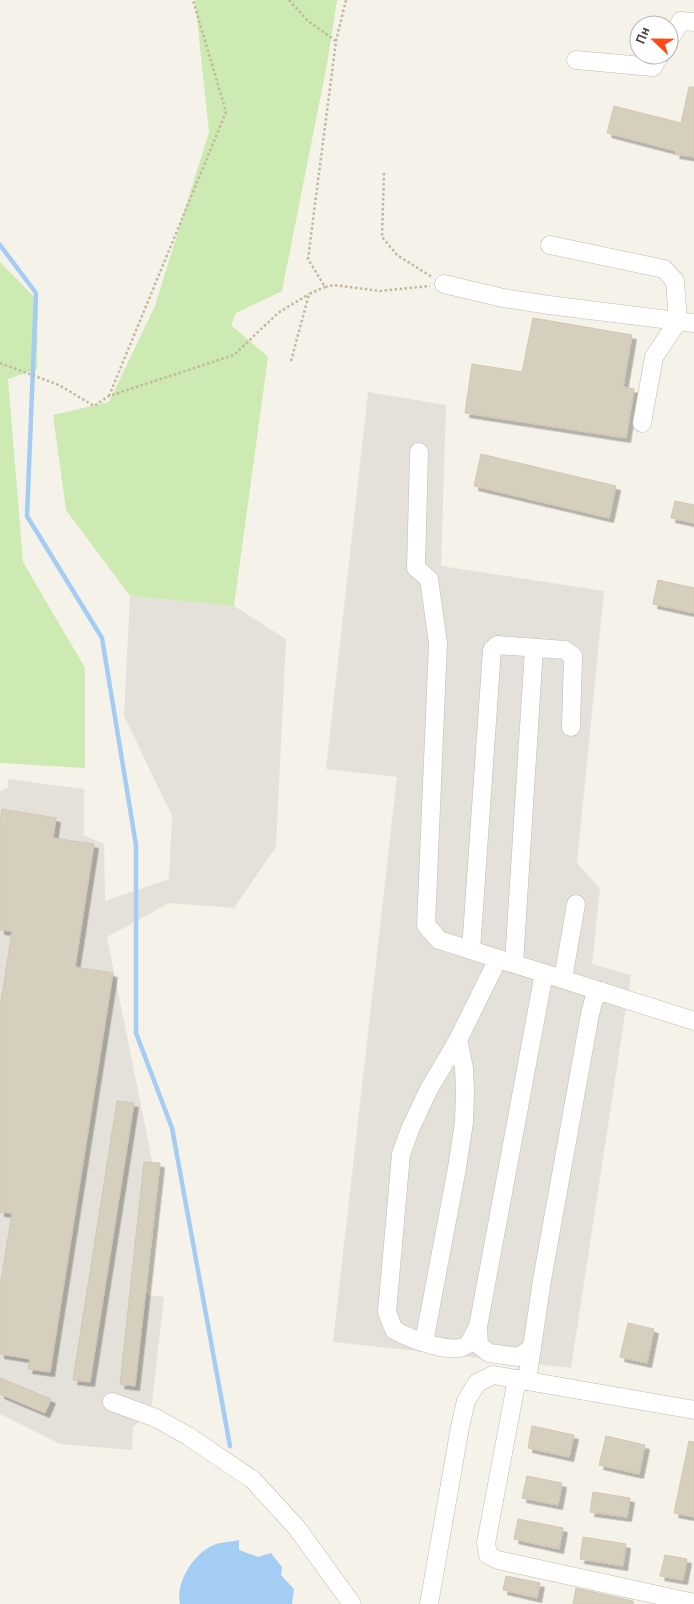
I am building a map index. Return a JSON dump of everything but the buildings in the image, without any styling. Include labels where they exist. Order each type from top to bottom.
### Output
[{"type":"street","points":[[679,24],[681,21],[694,22]]},
{"type":"street","points":[[576,60],[629,65]]},
{"type":"street","points":[[630,65],[652,67],[653,65]]},
{"type":"street","points":[[550,245],[664,269],[675,281],[686,322]]},
{"type":"street","points":[[444,284],[503,298],[686,322]]},
{"type":"street","points":[[642,423],[654,357],[686,322]]},
{"type":"street","points":[[419,452],[416,568],[429,579],[438,643],[426,925],[439,940],[694,1021]]},
{"type":"street","points":[[471,950],[492,650],[497,645],[565,650],[573,656],[571,727]]},
{"type":"street","points":[[478,1327],[467,1345],[456,1349],[409,1338],[394,1330],[388,1312],[401,1154],[429,1089],[506,961],[534,648]]},
{"type":"street","points":[[563,979],[576,904]]},
{"type":"street","points":[[532,1348],[518,1357],[489,1353],[479,1345],[478,1327],[544,973]]},
{"type":"street","points":[[602,991],[594,999],[590,1014],[544,1270],[532,1348],[522,1380],[486,1543],[488,1555],[498,1560],[694,1603]]},
{"type":"street","points":[[424,1342],[464,1122],[464,1068],[458,1040]]},
{"type":"street","points":[[429,1604],[466,1401],[477,1383],[493,1375],[694,1410]]},
{"type":"street","points":[[112,1402],[156,1418],[180,1431],[253,1480],[297,1528],[352,1604]]},
{"type":"path","points":[[109,396],[226,112],[193,0]]},
{"type":"path","points":[[289,0],[308,21],[336,41]]},
{"type":"path","points":[[325,287],[308,259],[336,41],[346,0]]},
{"type":"path","points":[[384,173],[382,236],[397,255],[444,284]]},
{"type":"path","points":[[0,363],[59,385],[94,406],[109,396],[234,355],[278,313],[309,294],[325,287],[334,285],[380,291],[444,284]]},
{"type":"path","points":[[291,361],[309,294]]},
{"type":"shaded area","points":[[368,392],[446,405],[441,566],[604,591],[577,863],[600,889],[592,964],[631,975],[571,1368],[333,1342],[397,777],[326,769]]},
{"type":"shaded area","points":[[130,596],[234,606],[286,639],[276,847],[234,908],[169,903],[107,937],[154,1170],[143,1294],[164,1297],[151,1411],[133,1427],[132,1450],[60,1444],[0,1414],[0,791],[8,788],[8,779],[84,789],[84,835],[104,844],[105,901],[169,879],[172,816],[124,716]]},
{"type":"green space","points":[[195,0],[337,0],[327,64],[282,291],[236,313],[231,325],[268,357],[234,606],[130,596],[66,510],[53,415],[109,402],[155,306],[209,132]]},
{"type":"green space","points":[[0,262],[38,301],[37,369],[8,379],[23,562],[85,668],[85,768],[0,763]]},
{"type":"water","points":[[239,1540],[239,1550],[258,1557],[271,1553],[282,1567],[281,1575],[294,1589],[292,1604],[180,1604],[181,1586],[188,1568],[194,1560],[201,1553],[216,1544]]},
{"type":"waterway","points":[[0,245],[36,293],[27,516],[102,638],[136,845],[136,1033],[172,1128],[230,1446]]}]
